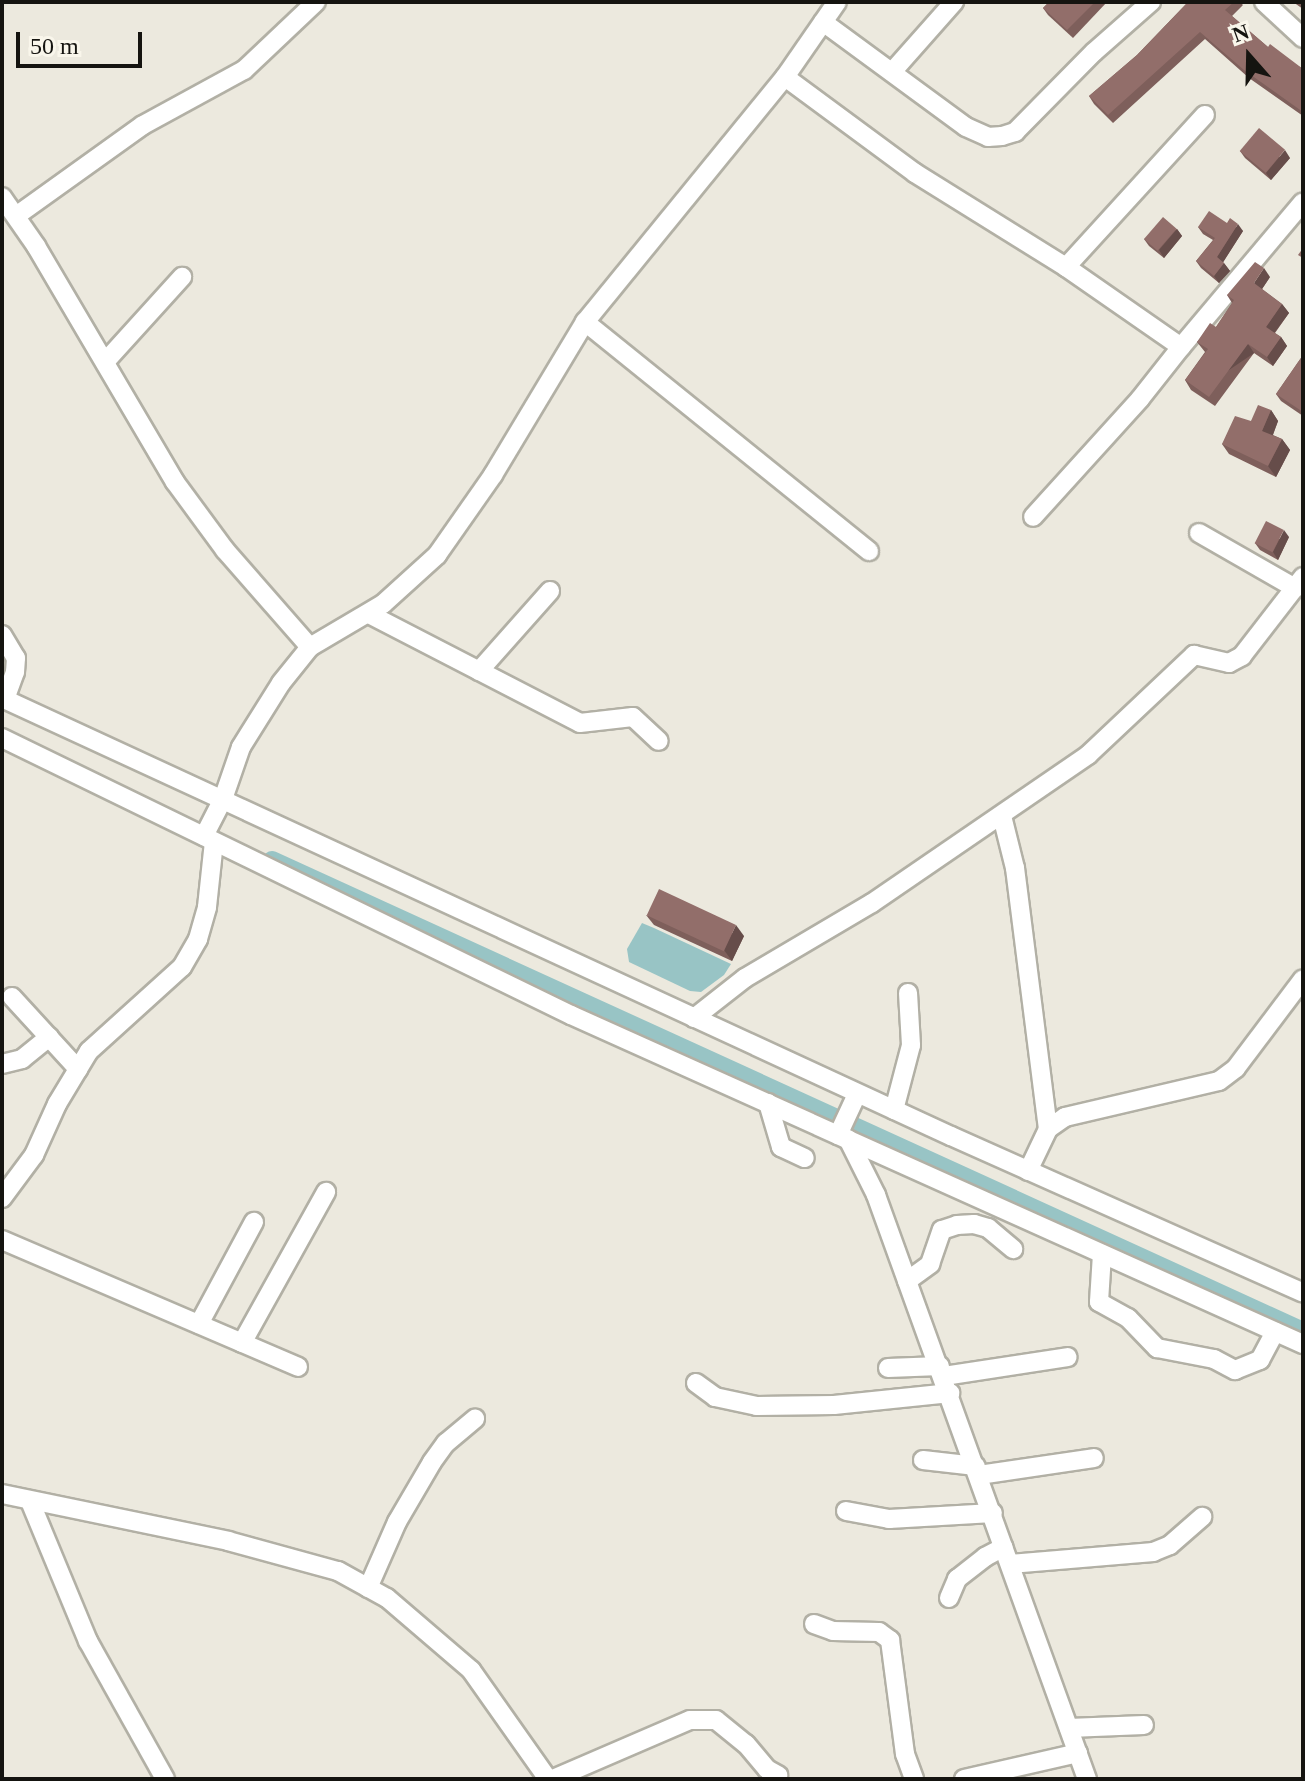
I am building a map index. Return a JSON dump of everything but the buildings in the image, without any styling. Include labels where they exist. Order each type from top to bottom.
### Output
[{"type":"street","points":[[16,216],[143,125],[244,70],[316,2]]},
{"type":"street","points":[[2,1198],[34,1155],[89,1051],[182,967],[198,939],[207,907],[209,837],[241,747],[281,683],[310,647],[369,614],[437,555],[493,475],[585,322],[785,77],[837,2]]},
{"type":"street","points":[[892,72],[954,2]]},
{"type":"street","points":[[823,22],[966,127],[988,137],[1015,132],[1094,52],[1151,2]]},
{"type":"street","points":[[1264,2],[1303,38]]},
{"type":"street","points":[[785,77],[915,173],[1066,267],[1181,347]]},
{"type":"street","points":[[1066,267],[1205,115]]},
{"type":"street","points":[[2,197],[105,362],[175,482],[225,550],[310,647]]},
{"type":"street","points":[[1033,517],[1148,389],[1303,202]]},
{"type":"street","points":[[105,362],[182,277]]},
{"type":"street","points":[[585,322],[869,551]]},
{"type":"street","points":[[694,1018],[745,978],[872,903],[1100,747],[1194,655],[1229,663],[1242,656],[1299,583],[1199,533]]},
{"type":"street","points":[[479,671],[550,591]]},
{"type":"street","points":[[369,614],[580,723],[633,717],[659,741]]},
{"type":"street","points":[[2,635],[16,658],[15,672],[3,698],[221,803],[694,1018],[855,1098],[894,1110],[1303,1293]]},
{"type":"street","points":[[2,738],[556,1008],[768,1103],[843,1133],[1303,1344]]},
{"type":"street","points":[[1002,816],[1015,868],[1048,1129],[1028,1171]]},
{"type":"street","points":[[1048,1129],[1075,1113],[1219,1081],[1236,1068],[1303,979]]},
{"type":"street","points":[[894,1110],[911,1045],[908,993]]},
{"type":"street","points":[[12,997],[78,1069]]},
{"type":"street","points":[[2,1064],[22,1059],[49,1037]]},
{"type":"street","points":[[855,1098],[843,1133],[876,1195],[978,1470],[1087,1779]]},
{"type":"street","points":[[768,1103],[781,1147],[805,1158]]},
{"type":"street","points":[[242,1343],[326,1192]]},
{"type":"street","points":[[199,1324],[254,1222]]},
{"type":"street","points":[[907,1281],[930,1264],[942,1230],[957,1225],[988,1228],[1013,1249]]},
{"type":"street","points":[[2,1240],[298,1367]]},
{"type":"street","points":[[1102,1254],[1099,1302],[1128,1318],[1157,1348],[1214,1359],[1235,1370],[1260,1360],[1275,1332]]},
{"type":"street","points":[[696,1383],[715,1397],[757,1406],[834,1405],[944,1378],[1068,1357]]},
{"type":"street","points":[[888,1368],[944,1378]]},
{"type":"street","points":[[368,1588],[397,1522],[432,1462],[446,1443],[475,1419]]},
{"type":"street","points":[[923,1460],[978,1470],[1094,1458]]},
{"type":"street","points":[[2,1494],[228,1541],[338,1571],[368,1588],[433,1634],[471,1670],[550,1779],[690,1720],[716,1720],[746,1744],[767,1769],[778,1775]]},
{"type":"street","points":[[30,1501],[88,1641],[165,1779]]},
{"type":"street","points":[[846,1511],[889,1519],[993,1513]]},
{"type":"street","points":[[949,1598],[957,1579],[985,1557],[1153,1552],[1170,1545],[1202,1517]]},
{"type":"street","points":[[814,1624],[833,1631],[879,1632],[890,1640],[905,1754],[914,1779]]},
{"type":"street","points":[[1069,1728],[1144,1725]]},
{"type":"street","points":[[964,1779],[1078,1753]]},
{"type":"water","points":[[642,923],[731,964],[724,975],[701,992],[690,991],[629,962],[627,949]]},
{"type":"waterway","points":[[272,860],[1303,1331]]}]
